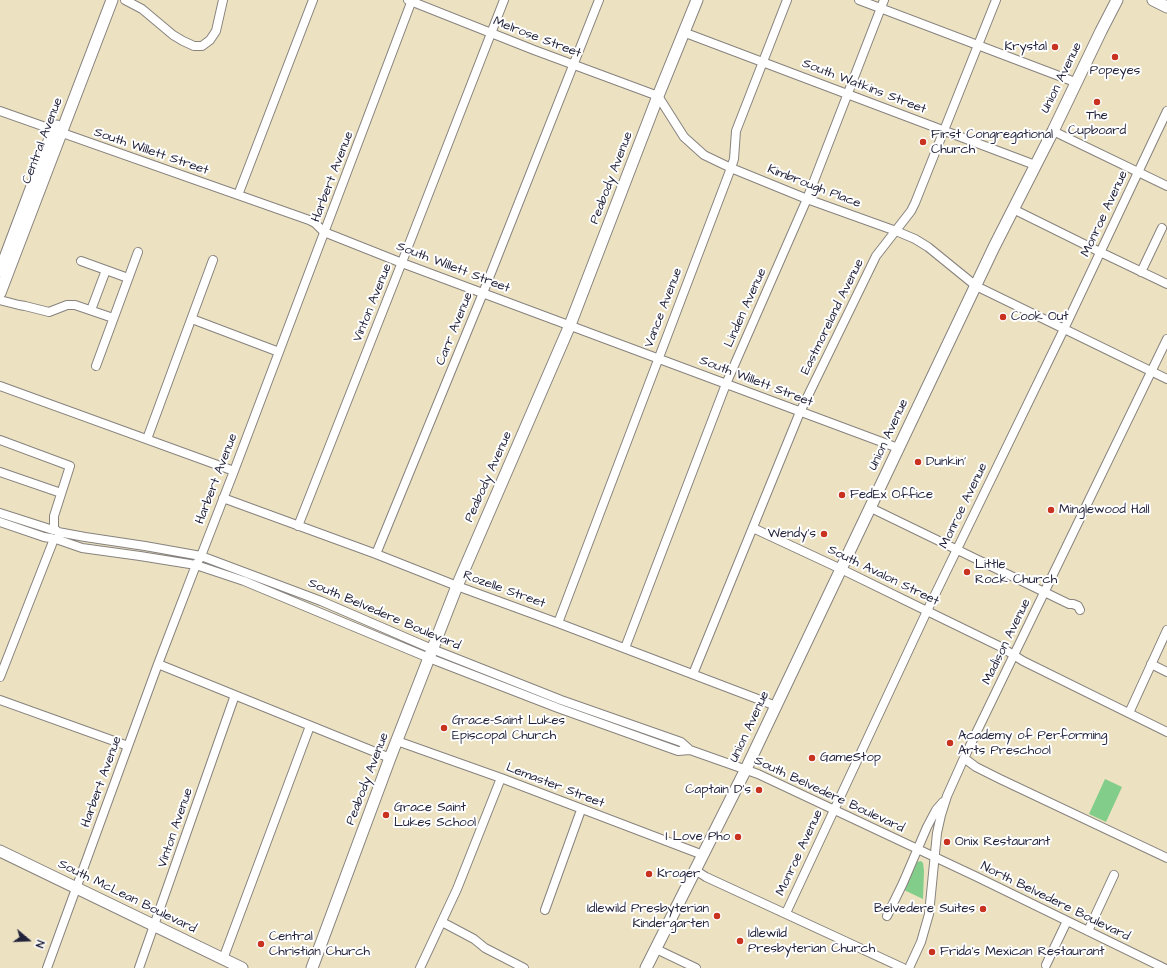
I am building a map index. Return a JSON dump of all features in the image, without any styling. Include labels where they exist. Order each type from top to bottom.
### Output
[{"type":"main road","name":"Central Avenue","points":[[58,131],[105,0]]},
{"type":"main road","name":"Central Avenue","points":[[0,293],[3,268],[112,0]]},
{"type":"main road","name":"Peabody Avenue","points":[[312,968],[390,758],[457,586],[570,326],[658,96],[697,0]]},
{"type":"main road","name":"Union Avenue","points":[[646,968],[746,769],[1013,209],[1117,0]]},
{"type":"main road","points":[[1153,0],[1167,7]]},
{"type":"main road","name":"South McLean Boulevard","points":[[0,851],[242,968]]},
{"type":"street","points":[[125,0],[142,9],[183,41],[194,46],[202,46],[210,40],[216,31],[223,0]]},
{"type":"street","points":[[238,195],[313,0]]},
{"type":"street","name":"Vinton Avenue","points":[[298,526],[504,0]]},
{"type":"street","name":"Carr Avenue","points":[[376,554],[483,293],[599,0]]},
{"type":"street","name":"Vance Avenue","points":[[558,623],[731,168],[734,159],[736,131],[787,0]]},
{"type":"street","points":[[859,0],[1075,82]]},
{"type":"street","name":"Linden Avenue","points":[[625,648],[726,384],[807,199],[884,0]]},
{"type":"street","name":"Eastmoreland Avenue","points":[[693,674],[800,412],[876,256],[911,211],[915,203],[996,0]]},
{"type":"street","name":"Melrose Street","points":[[411,1],[574,65],[658,96]]},
{"type":"street","name":"Harbert Avenue","points":[[47,968],[158,664],[234,471],[411,1]]},
{"type":"street","name":"South Watkins Street","points":[[683,32],[1035,165]]},
{"type":"street","name":"Kimbrough Place","points":[[658,96],[684,137],[704,155],[731,168],[807,199],[915,239],[928,247],[976,286],[1167,379]]},
{"type":"street","name":"South Willett Street","points":[[0,111],[309,220],[315,223],[324,232],[570,326],[898,448]]},
{"type":"street","name":"Monroe Avenue","points":[[786,913],[926,611],[1064,329],[1167,111]]},
{"type":"street","points":[[1052,131],[1137,173],[1167,186]]},
{"type":"street","points":[[1013,209],[1167,284]]},
{"type":"street","points":[[1141,272],[1162,228]]},
{"type":"street","points":[[96,366],[138,252]]},
{"type":"street","points":[[147,438],[213,260]]},
{"type":"street","points":[[82,261],[128,278]]},
{"type":"street","points":[[91,310],[106,270]]},
{"type":"street","points":[[0,300],[49,312],[67,305],[75,305],[113,318]]},
{"type":"street","points":[[192,319],[279,352]]},
{"type":"street","name":"Madison Avenue","points":[[909,968],[921,942],[929,914],[934,857],[940,818],[946,800],[964,758],[1167,339]]},
{"type":"street","points":[[0,386],[147,438],[234,471]]},
{"type":"street","points":[[0,440],[70,466],[54,516],[54,535],[0,677]]},
{"type":"street","points":[[0,472],[61,493]]},
{"type":"street","name":"Rozelle Street","points":[[223,498],[376,554],[776,706]]},
{"type":"street","points":[[870,508],[1045,592],[1069,604],[1071,608],[1082,611]]},
{"type":"street","name":"South Belvedere Boulevard","points":[[0,513],[82,548],[196,565],[244,581],[317,612],[431,653]]},
{"type":"street","name":"South Belvedere Boulevard","points":[[0,522],[44,537],[54,535],[85,538],[201,556],[321,601],[431,653],[558,708],[678,751],[690,750],[746,769],[934,857]]},
{"type":"street","name":"South Avalon Street","points":[[753,528],[1001,647],[1023,661],[1167,732]]},
{"type":"street","points":[[317,612],[321,601]]},
{"type":"street","points":[[1129,713],[1167,630]]},
{"type":"street","points":[[158,664],[390,758]]},
{"type":"street","points":[[1151,664],[1167,672]]},
{"type":"street","name":"Vinton Avenue","points":[[139,968],[235,695]]},
{"type":"street","points":[[0,700],[128,746]]},
{"type":"street","points":[[223,959],[310,726]]},
{"type":"street","name":"Lemaster Street","points":[[397,741],[501,778],[703,855]]},
{"type":"street","points":[[964,758],[976,767],[1000,779],[1167,858]]},
{"type":"street","points":[[420,968],[457,889],[501,778]]},
{"type":"street","points":[[887,916],[927,827],[936,810],[946,800]]},
{"type":"street","points":[[545,910],[582,810]]},
{"type":"street","name":"North Belvedere Boulevard","points":[[934,857],[1164,968]]},
{"type":"street","points":[[696,870],[706,877],[903,968]]},
{"type":"street","points":[[1088,931],[1114,875]]},
{"type":"street","points":[[1046,965],[1067,921]]},
{"type":"street","points":[[442,922],[474,939],[485,948],[524,968]]},
{"type":"street","points":[[656,949],[696,968]]},
{"type":"green space","points":[[1105,779],[1122,787],[1106,822],[1089,814]]},
{"type":"green space","points":[[921,861],[923,863],[924,871],[923,899],[904,890],[917,862]]},
{"type":"place","name":"Krystal","points":[[1055,47]]},
{"type":"place","name":"Popeyes","points":[[1115,57]]},
{"type":"place","name":"The Cupboard","points":[[1097,102]]},
{"type":"place","name":"First Congregational Church","points":[[923,142]]},
{"type":"place","name":"Cook Out","points":[[1003,317]]},
{"type":"place","name":"Dunkin'","points":[[918,462]]},
{"type":"place","name":"FedEx Office","points":[[842,495]]},
{"type":"place","name":"Minglewood Hall","points":[[1051,510]]},
{"type":"place","name":"Wendy's","points":[[824,534]]},
{"type":"place","name":"Little Rock Church","points":[[967,572]]},
{"type":"place","name":"Grace-Saint Lukes Episcopal Church","points":[[444,728]]},
{"type":"place","name":"Academy of Performing Arts Preschool","points":[[950,743]]},
{"type":"place","name":"GameStop","points":[[812,758]]},
{"type":"place","name":"Captain D's","points":[[759,790]]},
{"type":"place","name":"Grace Saint Lukes School","points":[[386,815]]},
{"type":"place","name":"I Love Pho","points":[[738,837]]},
{"type":"place","name":"Onix Restaurant","points":[[947,842]]},
{"type":"place","name":"Kroger","points":[[649,874]]},
{"type":"place","name":"Belvedere Suites","points":[[983,909]]},
{"type":"place","name":"Idlewild Presbyterian Kindergarten","points":[[717,916]]},
{"type":"place","name":"Idlewild Presbyterian Church","points":[[740,941]]},
{"type":"place","name":"Central Christian Church","points":[[261,944]]},
{"type":"place","name":"Frida's Mexican Restaurant","points":[[932,952]]}]
